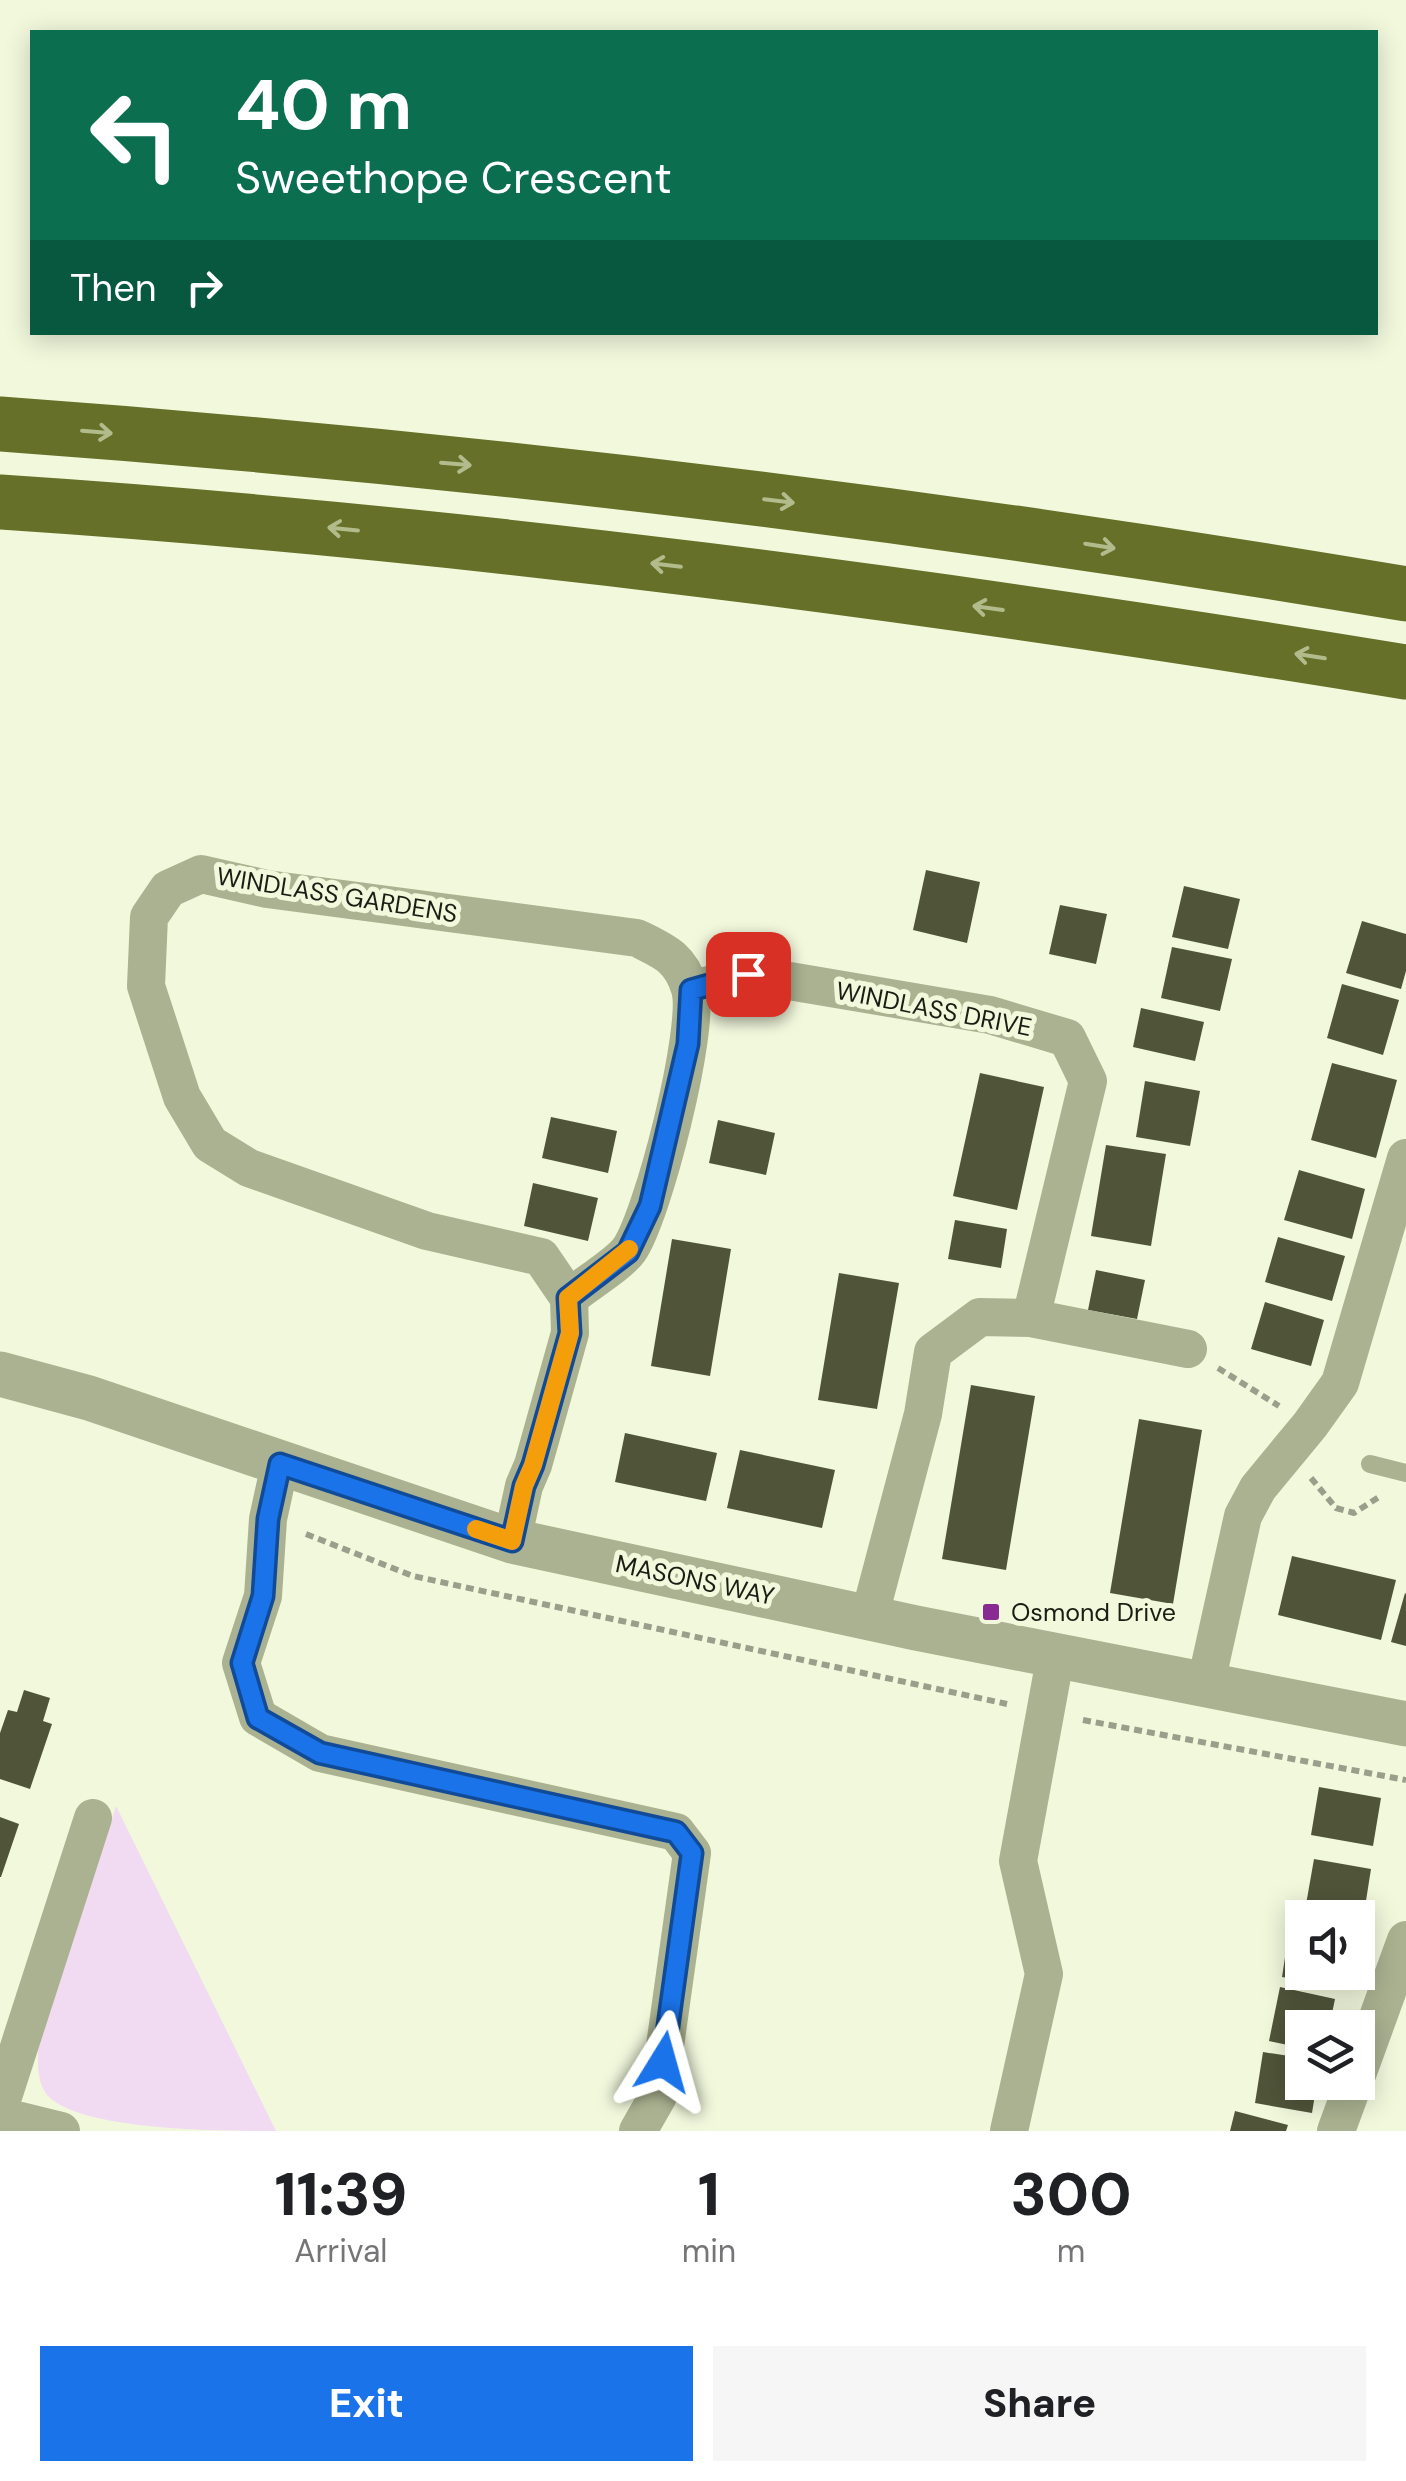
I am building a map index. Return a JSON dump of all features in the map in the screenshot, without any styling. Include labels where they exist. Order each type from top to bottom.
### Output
[{"type":"highway","points":[[0,424],[555,473],[915,518],[1406,594]]},
{"type":"highway","points":[[0,502],[204,516],[524,547],[903,595],[1406,672]]},
{"type":"street","name":"WINDLASS GARDENS","points":[[568,1298],[542,1257],[427,1231],[249,1168],[210,1144],[182,1097],[146,986],[149,916],[168,889],[202,874],[267,890],[637,938],[673,955],[691,990]]},
{"type":"street","name":"WINDLASS DRIVE","points":[[691,990],[748,974],[990,1015],[1067,1038],[1088,1081],[1031,1318]]},
{"type":"street","points":[[512,1541],[524,1486],[570,1333],[568,1298],[628,1252],[650,1206],[688,1044],[691,990]]},
{"type":"street","points":[[1206,1683],[1243,1516],[1258,1488],[1340,1382],[1406,1158]]},
{"type":"street","points":[[869,1618],[923,1414],[932,1352],[980,1316],[1031,1318],[1188,1350]]},
{"type":"street","name":"MASONS WAY","points":[[0,1374],[88,1398],[512,1541],[869,1618],[1406,1724]]},
{"type":"street","points":[[280,1464],[268,1519],[263,1596],[242,1663],[258,1718],[320,1753],[676,1832],[692,1853],[658,2096],[638,2131]]},
{"type":"street","points":[[1008,2131],[1044,1974],[1018,1861],[1056,1654]]},
{"type":"street","points":[[0,2106],[93,1818]]},
{"type":"street","points":[[1375,2025],[1406,1940]]},
{"type":"street","points":[[1336,2131],[1347,2100]]},
{"type":"street","points":[[0,2116],[61,2131]]},
{"type":"lane","points":[[1370,1464],[1406,1473]]},
{"type":"path","points":[[1188,1350],[1299,1438],[1336,1508],[1354,1513],[1393,1489]]},
{"type":"shaded area","points":[[116,1806],[276,2131],[189,2129],[120,2122],[64,2107],[44,2090],[38,2050]]},
{"type":"building","points":[[926,870],[980,882],[967,943],[913,930]]},
{"type":"building","points":[[1184,886],[1240,899],[1228,949],[1172,937]]},
{"type":"building","points":[[1060,905],[1107,914],[1096,964],[1049,954]]},
{"type":"building","points":[[1362,921],[1406,934],[1406,971],[1401,989],[1346,973]]},
{"type":"building","points":[[1172,947],[1232,959],[1220,1011],[1161,998]]},
{"type":"building","points":[[1342,984],[1399,1000],[1383,1055],[1327,1038]]},
{"type":"building","points":[[1141,1008],[1204,1022],[1195,1061],[1133,1047]]},
{"type":"building","points":[[1332,1063],[1397,1080],[1376,1158],[1311,1140]]},
{"type":"building","points":[[980,1073],[1044,1087],[1017,1210],[953,1196]]},
{"type":"building","points":[[1145,1081],[1200,1091],[1190,1146],[1136,1137]]},
{"type":"building","points":[[551,1117],[617,1131],[608,1173],[542,1158]]},
{"type":"building","points":[[718,1120],[775,1133],[766,1175],[709,1163]]},
{"type":"building","points":[[1106,1145],[1166,1154],[1151,1246],[1091,1236]]},
{"type":"building","points":[[1299,1170],[1365,1189],[1352,1239],[1284,1220]]},
{"type":"building","points":[[533,1183],[598,1198],[588,1241],[524,1226]]},
{"type":"building","points":[[955,1220],[1007,1229],[1001,1268],[948,1259]]},
{"type":"building","points":[[1278,1237],[1345,1256],[1332,1301],[1265,1282]]},
{"type":"building","points":[[672,1239],[731,1249],[710,1376],[651,1366]]},
{"type":"building","points":[[1096,1270],[1145,1280],[1137,1319],[1088,1310]]},
{"type":"building","points":[[839,1273],[899,1283],[877,1409],[818,1400]]},
{"type":"building","points":[[1265,1302],[1324,1320],[1311,1366],[1251,1349]]},
{"type":"building","points":[[971,1385],[1035,1396],[1006,1570],[942,1559]]},
{"type":"building","points":[[1139,1419],[1202,1430],[1173,1604],[1110,1593]]},
{"type":"building","points":[[625,1433],[717,1453],[706,1501],[615,1482]]},
{"type":"building","points":[[740,1450],[835,1470],[822,1528],[727,1508]]},
{"type":"building","points":[[1292,1556],[1396,1580],[1381,1640],[1278,1615]]},
{"type":"building","points":[[1406,1594],[1406,1646],[1391,1642]]},
{"type":"building","points":[[24,1690],[50,1698],[43,1721],[52,1724],[30,1789],[0,1779],[0,1733],[8,1710],[17,1712]]},
{"type":"building","points":[[1319,1787],[1381,1798],[1373,1846],[1311,1835]]},
{"type":"building","points":[[0,1817],[19,1824],[1,1877],[0,1877]]},
{"type":"building","points":[[1314,1859],[1371,1869],[1366,1900],[1307,1900]]},
{"type":"building","points":[[1280,1987],[1335,1999],[1333,2010],[1285,2010],[1285,2044],[1269,2041]]},
{"type":"building","points":[[1263,2052],[1285,2055],[1285,2100],[1314,2100],[1312,2113],[1255,2103]]},
{"type":"building","points":[[1235,2111],[1288,2125],[1286,2131],[1230,2131]]},
{"type":"slow traffic","points":[[476,1529],[512,1541],[524,1486],[570,1333],[568,1298],[629,1249]]},
{"type":"place","name":"Osmond Drive","points":[[991,1612]]},
{"type":"route","points":[[663,2062],[692,1853],[676,1832],[320,1753],[258,1718],[242,1663],[263,1596],[268,1519],[280,1464],[512,1541],[524,1486],[570,1333],[568,1298],[628,1252],[650,1206],[688,1044],[691,990],[748,974]]}]
